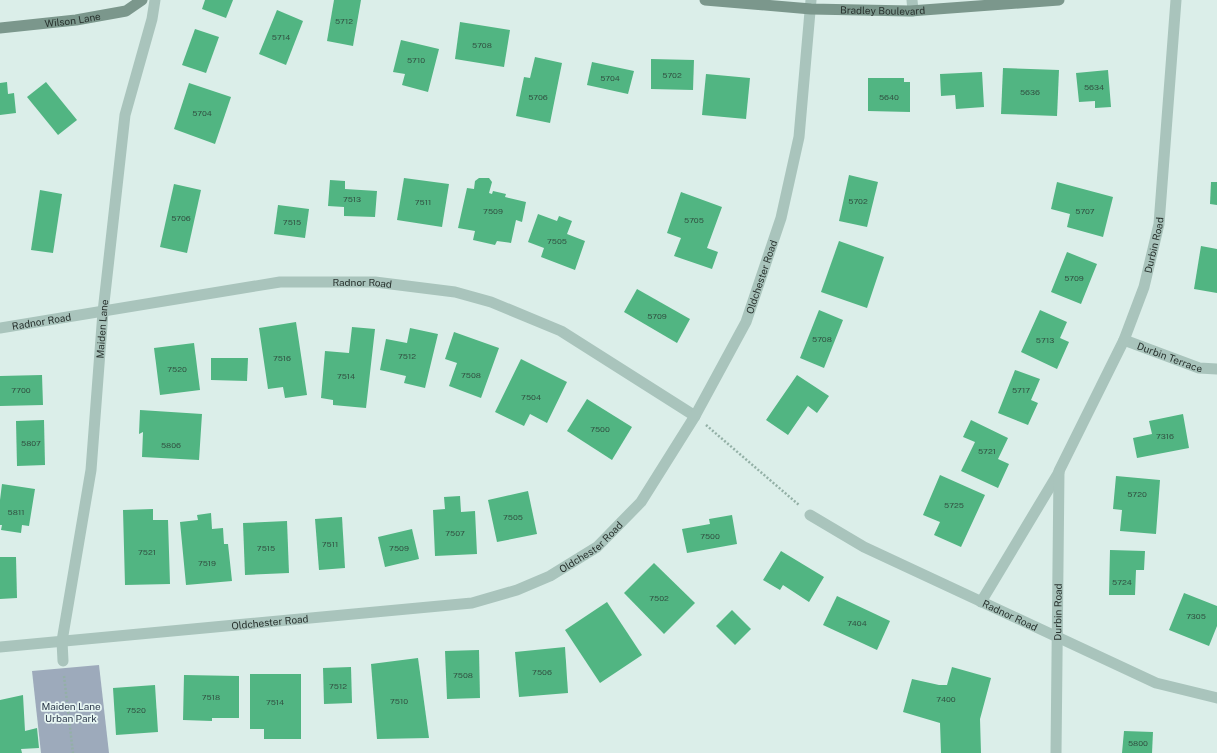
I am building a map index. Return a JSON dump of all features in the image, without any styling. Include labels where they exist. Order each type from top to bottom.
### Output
[{"type":"main road","name":"Wilson Lane","points":[[0,28],[76,20],[126,11],[142,0]]},
{"type":"main road","name":"Bradley Boulevard","points":[[705,0],[913,6],[1060,0]]},
{"type":"street","name":"Maiden Lane","points":[[63,661],[62,641],[91,470],[103,312],[125,115],[152,19],[155,0]]},
{"type":"street","name":"Durbin Road","points":[[982,602],[1059,471],[1124,340],[1144,287],[1158,224],[1176,0]]},
{"type":"street","name":"Oldchester Road","points":[[0,647],[472,603],[517,590],[550,576],[597,547],[641,502],[695,416],[746,322],[781,218],[799,137],[811,4]]},
{"type":"street","name":"Radnor Road","points":[[0,328],[280,282],[374,282],[455,292],[491,302],[561,331],[695,416]]},
{"type":"street","name":"Durbin Terrace","points":[[1124,340],[1199,368],[1217,369]]},
{"type":"street","name":"Durbin Road","points":[[1056,753],[1059,471]]},
{"type":"street","name":"Radnor Road","points":[[810,515],[864,547],[1156,683],[1217,698]]},
{"type":"path","points":[[695,416],[810,515]]},
{"type":"path","points":[[63,661],[72,753]]},
{"type":"green space","name":"Maiden Lane Urban Park","points":[[99,665],[109,753],[41,753],[32,671]]},
{"type":"building","points":[[205,0],[233,0],[226,18],[202,9]]},
{"type":"building","points":[[334,0],[361,0],[353,46],[327,41]]},
{"type":"building","points":[[277,10],[303,21],[286,65],[259,54]]},
{"type":"building","points":[[460,22],[510,30],[504,67],[455,59]]},
{"type":"building","points":[[195,29],[219,37],[206,73],[182,65]]},
{"type":"building","points":[[401,40],[439,49],[428,92],[402,85],[405,74],[393,72]]},
{"type":"building","points":[[535,57],[562,63],[550,123],[516,116],[524,77],[530,78]]},
{"type":"building","points":[[651,59],[694,60],[693,90],[651,89]]},
{"type":"building","points":[[592,62],[634,71],[628,94],[587,85]]},
{"type":"building","points":[[1003,68],[1059,70],[1057,116],[1001,114]]},
{"type":"building","points":[[1108,70],[1111,107],[1095,108],[1095,101],[1079,102],[1076,73]]},
{"type":"building","points":[[982,72],[984,107],[956,109],[955,95],[941,96],[940,74]]},
{"type":"building","points":[[706,74],[750,78],[746,119],[702,115]]},
{"type":"building","points":[[868,78],[904,78],[904,82],[910,82],[910,112],[868,111]]},
{"type":"building","points":[[7,82],[8,94],[14,93],[16,113],[0,115],[0,83]]},
{"type":"building","points":[[46,82],[77,120],[58,135],[27,97]]},
{"type":"building","points":[[189,83],[231,97],[215,144],[174,129]]},
{"type":"building","points":[[849,175],[878,182],[867,227],[839,221]]},
{"type":"building","points":[[404,178],[449,184],[442,227],[397,220]]},
{"type":"building","points":[[479,178],[489,178],[492,182],[489,193],[492,194],[493,191],[506,194],[505,197],[526,202],[522,222],[516,220],[511,243],[497,241],[495,245],[473,240],[475,231],[458,228],[467,188],[474,189],[475,181]]},
{"type":"building","points":[[330,180],[345,181],[345,189],[377,191],[375,217],[344,216],[344,207],[328,206]]},
{"type":"building","points":[[1057,182],[1113,197],[1103,237],[1067,227],[1070,214],[1051,209]]},
{"type":"building","points":[[1211,182],[1217,182],[1217,205],[1210,204]]},
{"type":"building","points":[[174,184],[201,190],[187,253],[160,247]]},
{"type":"building","points":[[40,190],[62,194],[53,253],[31,250]]},
{"type":"building","points":[[681,192],[722,207],[707,248],[718,252],[712,269],[674,256],[681,238],[667,233]]},
{"type":"building","points":[[278,205],[309,209],[305,238],[274,234]]},
{"type":"building","points":[[538,214],[557,221],[559,216],[572,221],[567,234],[585,241],[575,270],[541,257],[544,248],[528,242]]},
{"type":"building","points":[[839,241],[884,257],[867,308],[821,292]]},
{"type":"building","points":[[1201,246],[1217,249],[1217,293],[1194,289]]},
{"type":"building","points":[[1067,252],[1097,264],[1081,304],[1051,292]]},
{"type":"building","points":[[637,289],[690,319],[677,343],[624,312]]},
{"type":"building","points":[[819,310],[843,320],[824,368],[800,358]]},
{"type":"building","points":[[1040,310],[1067,322],[1060,338],[1069,342],[1057,369],[1021,352]]},
{"type":"building","points":[[296,322],[307,395],[285,398],[283,387],[268,389],[259,328]]},
{"type":"building","points":[[352,327],[375,329],[366,408],[333,405],[333,400],[321,398],[325,351],[349,353]]},
{"type":"building","points":[[410,328],[438,334],[425,388],[404,383],[406,376],[380,370],[386,339],[407,343]]},
{"type":"building","points":[[454,332],[499,348],[481,398],[449,386],[457,363],[445,359]]},
{"type":"building","points":[[194,343],[200,390],[160,395],[154,348]]},
{"type":"building","points":[[211,358],[248,358],[247,381],[211,380]]},
{"type":"building","points":[[521,359],[567,382],[547,423],[530,414],[524,426],[495,412]]},
{"type":"building","points":[[1015,370],[1040,379],[1031,400],[1038,403],[1028,425],[998,413]]},
{"type":"building","points":[[42,375],[43,405],[0,406],[0,376]]},
{"type":"building","points":[[797,375],[829,396],[817,413],[808,406],[788,435],[766,420]]},
{"type":"building","points":[[587,399],[632,427],[612,460],[567,431]]},
{"type":"building","points":[[140,410],[202,414],[199,460],[142,457],[143,432],[139,434]]},
{"type":"building","points":[[1183,414],[1189,448],[1137,458],[1133,438],[1152,434],[1149,421]]},
{"type":"building","points":[[44,420],[45,465],[17,466],[16,421]]},
{"type":"building","points":[[971,420],[1008,438],[998,459],[1009,464],[998,488],[961,471],[975,442],[963,437]]},
{"type":"building","points":[[940,475],[985,495],[961,547],[934,535],[940,522],[923,515]]},
{"type":"building","points":[[1116,476],[1160,480],[1156,534],[1120,531],[1122,510],[1113,509]]},
{"type":"building","points":[[2,484],[35,489],[29,526],[22,525],[21,533],[1,530],[0,500]]},
{"type":"building","points":[[528,491],[537,534],[497,542],[488,500]]},
{"type":"building","points":[[460,496],[461,512],[475,511],[477,554],[435,556],[433,510],[445,509],[444,497]]},
{"type":"building","points":[[153,509],[153,520],[168,520],[170,584],[125,585],[123,510]]},
{"type":"building","points":[[211,513],[212,529],[223,528],[224,544],[228,544],[232,581],[186,585],[180,522],[198,520],[197,515]]},
{"type":"building","points":[[732,515],[737,544],[687,553],[682,529],[710,524],[709,519]]},
{"type":"building","points":[[342,517],[345,568],[319,570],[315,519]]},
{"type":"building","points":[[287,521],[289,573],[245,575],[243,523]]},
{"type":"building","points":[[412,529],[419,559],[385,567],[378,537]]},
{"type":"building","points":[[1110,550],[1145,551],[1144,570],[1136,570],[1135,595],[1109,595]]},
{"type":"building","points":[[781,551],[824,577],[809,602],[783,585],[780,590],[763,580]]},
{"type":"building","points":[[0,557],[16,557],[17,598],[0,599]]},
{"type":"building","points":[[654,563],[695,603],[664,634],[624,593]]},
{"type":"building","points":[[1184,593],[1217,606],[1217,626],[1209,646],[1169,630]]},
{"type":"building","points":[[837,596],[890,621],[877,650],[823,625]]},
{"type":"building","points":[[607,602],[642,655],[600,683],[565,630]]},
{"type":"building","points":[[732,610],[751,629],[735,645],[716,626]]},
{"type":"building","points":[[565,647],[568,693],[519,697],[515,652]]},
{"type":"building","points":[[479,650],[480,698],[447,699],[445,651]]},
{"type":"building","points":[[418,658],[429,738],[377,739],[371,664]]},
{"type":"building","points":[[351,667],[352,703],[324,704],[323,668]]},
{"type":"building","points":[[952,667],[991,678],[980,719],[981,753],[941,753],[940,723],[903,712],[912,679],[939,685],[947,685]]},
{"type":"building","points":[[250,674],[301,674],[301,739],[264,739],[264,729],[250,729]]},
{"type":"building","points":[[184,675],[239,676],[239,718],[212,718],[212,721],[183,720]]},
{"type":"building","points":[[155,685],[158,732],[116,735],[113,688]]},
{"type":"building","points":[[23,695],[25,731],[37,728],[39,748],[21,749],[22,753],[0,753],[0,700]]},
{"type":"building","points":[[1124,731],[1153,732],[1152,753],[1122,753]]}]
